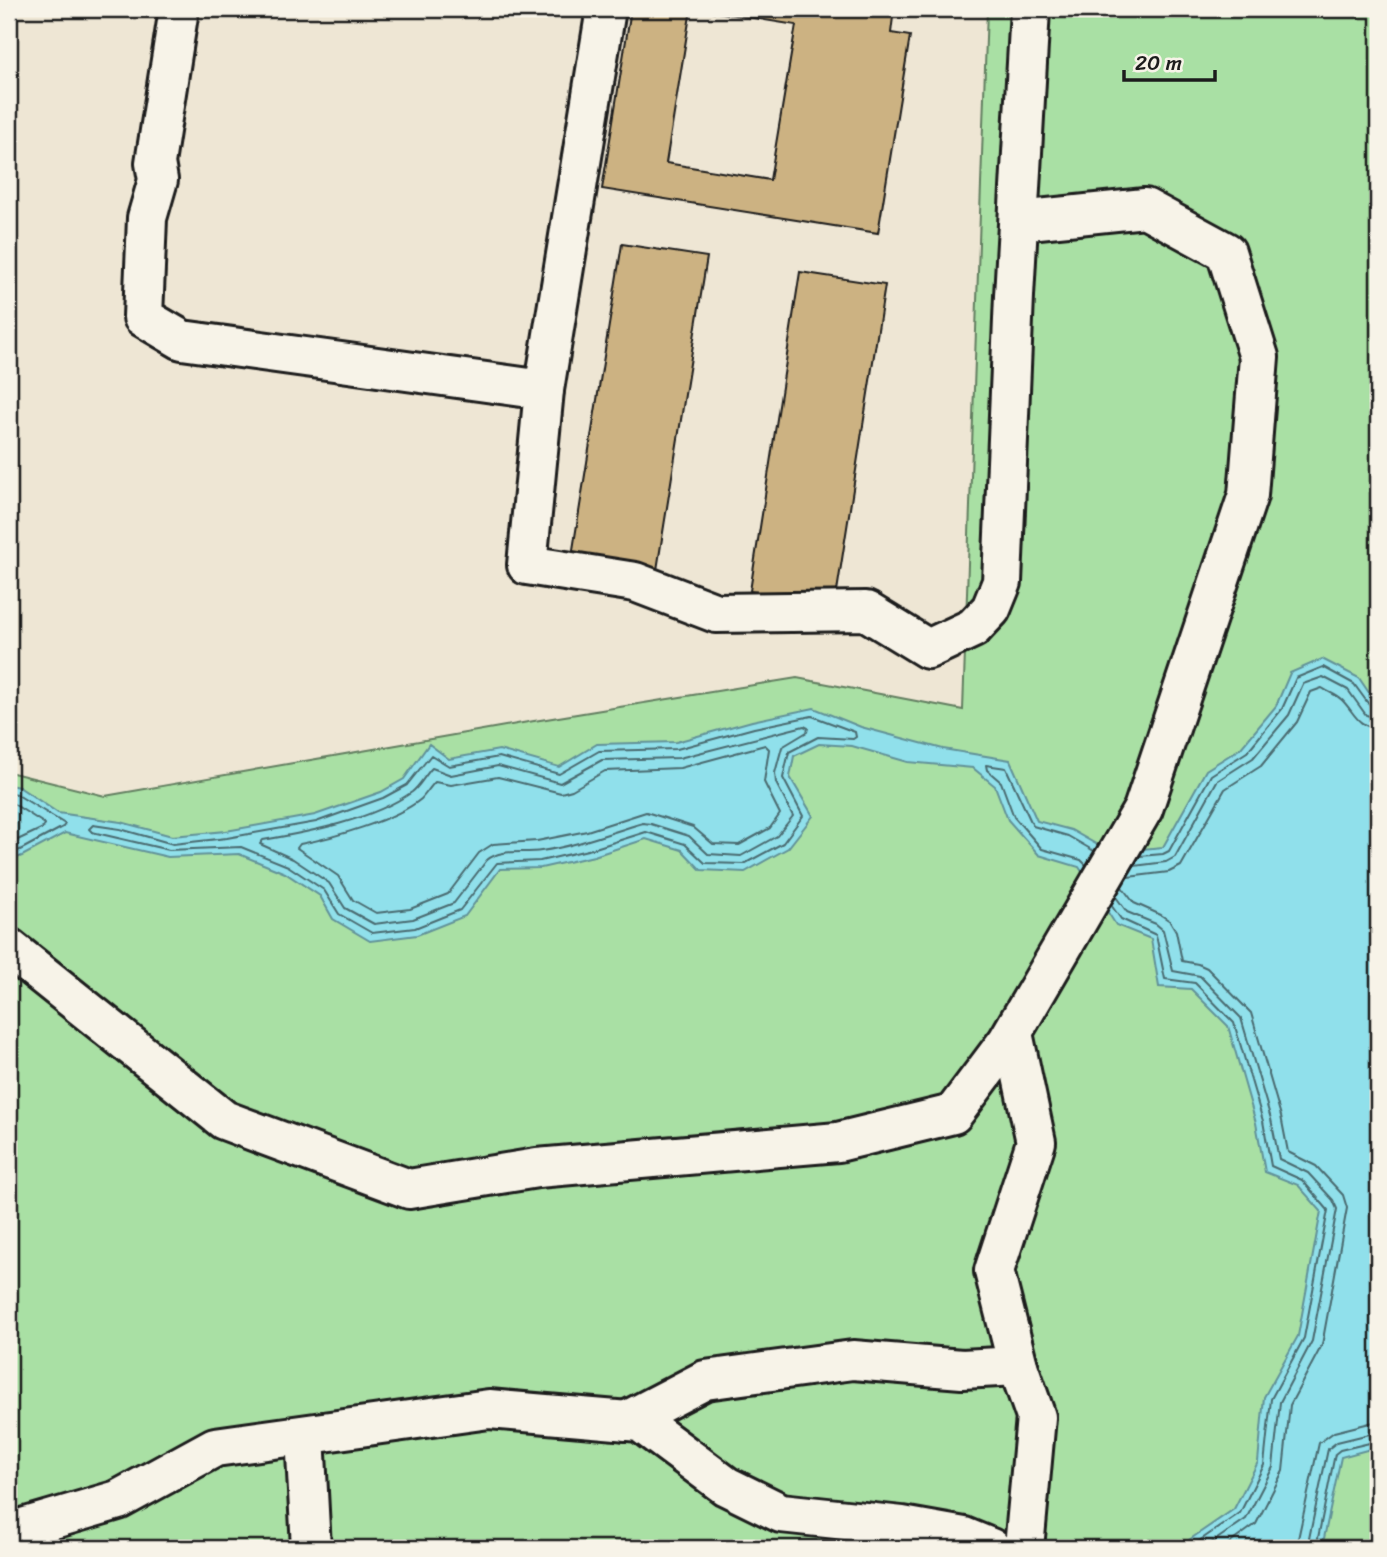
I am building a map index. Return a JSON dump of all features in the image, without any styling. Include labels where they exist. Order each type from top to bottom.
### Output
[{"type":"street","points":[[179,9],[155,163],[158,180],[147,218],[142,317],[182,340],[544,390]]},
{"type":"street","points":[[606,9],[544,390],[527,565],[635,582],[716,613],[866,611],[928,649],[973,628],[991,609],[1002,582],[1030,9]]},
{"type":"street","points":[[9,948],[224,1120],[409,1189],[537,1168],[838,1142],[953,1114],[1013,1033],[1143,809],[1248,495],[1259,357],[1226,252],[1145,208],[1019,220]]},
{"type":"street","points":[[1013,1033],[1036,1142],[994,1271],[1018,1366],[1036,1417],[1024,1548]]},
{"type":"street","points":[[626,1421],[705,1380],[718,1378],[853,1360],[962,1369],[1018,1366]]},
{"type":"street","points":[[9,1532],[118,1500],[215,1447],[489,1409],[640,1422],[726,1486],[781,1513],[902,1526],[964,1537],[991,1548]]},
{"type":"street","points":[[305,1435],[311,1548]]},
{"type":"green space","points":[[987,9],[1378,9],[1378,1548],[9,1548],[9,772],[105,796],[797,678],[963,710]]},
{"type":"water","points":[[1322,659],[1359,678],[1378,706],[1378,1447],[1341,1457],[1322,1548],[1188,1548],[1189,1540],[1234,1509],[1258,1462],[1264,1397],[1298,1336],[1321,1211],[1298,1185],[1265,1172],[1256,1123],[1228,1026],[1191,989],[1159,987],[1151,939],[1116,925],[1079,867],[1039,855],[1008,820],[995,786],[973,768],[908,762],[852,746],[819,744],[794,756],[790,777],[813,816],[788,848],[745,872],[701,870],[682,850],[646,839],[594,856],[541,868],[500,869],[465,916],[417,935],[370,941],[333,919],[320,896],[285,873],[239,854],[168,857],[65,833],[9,861],[9,785],[19,787],[58,813],[121,822],[172,836],[226,831],[315,815],[381,792],[404,779],[429,744],[449,759],[499,750],[559,767],[597,744],[676,742],[752,721],[814,708],[861,727],[943,749],[1010,760],[1037,821],[1071,830],[1110,852],[1163,847],[1206,770],[1241,748],[1276,706],[1290,673]]},
{"type":"building","points":[[631,9],[691,9],[666,163],[770,180],[796,25],[698,9],[894,9],[891,33],[910,36],[878,233],[602,189]]},
{"type":"building","points":[[622,244],[707,257],[656,576],[571,562]]},
{"type":"building","points":[[800,272],[885,285],[835,604],[750,591]]}]
